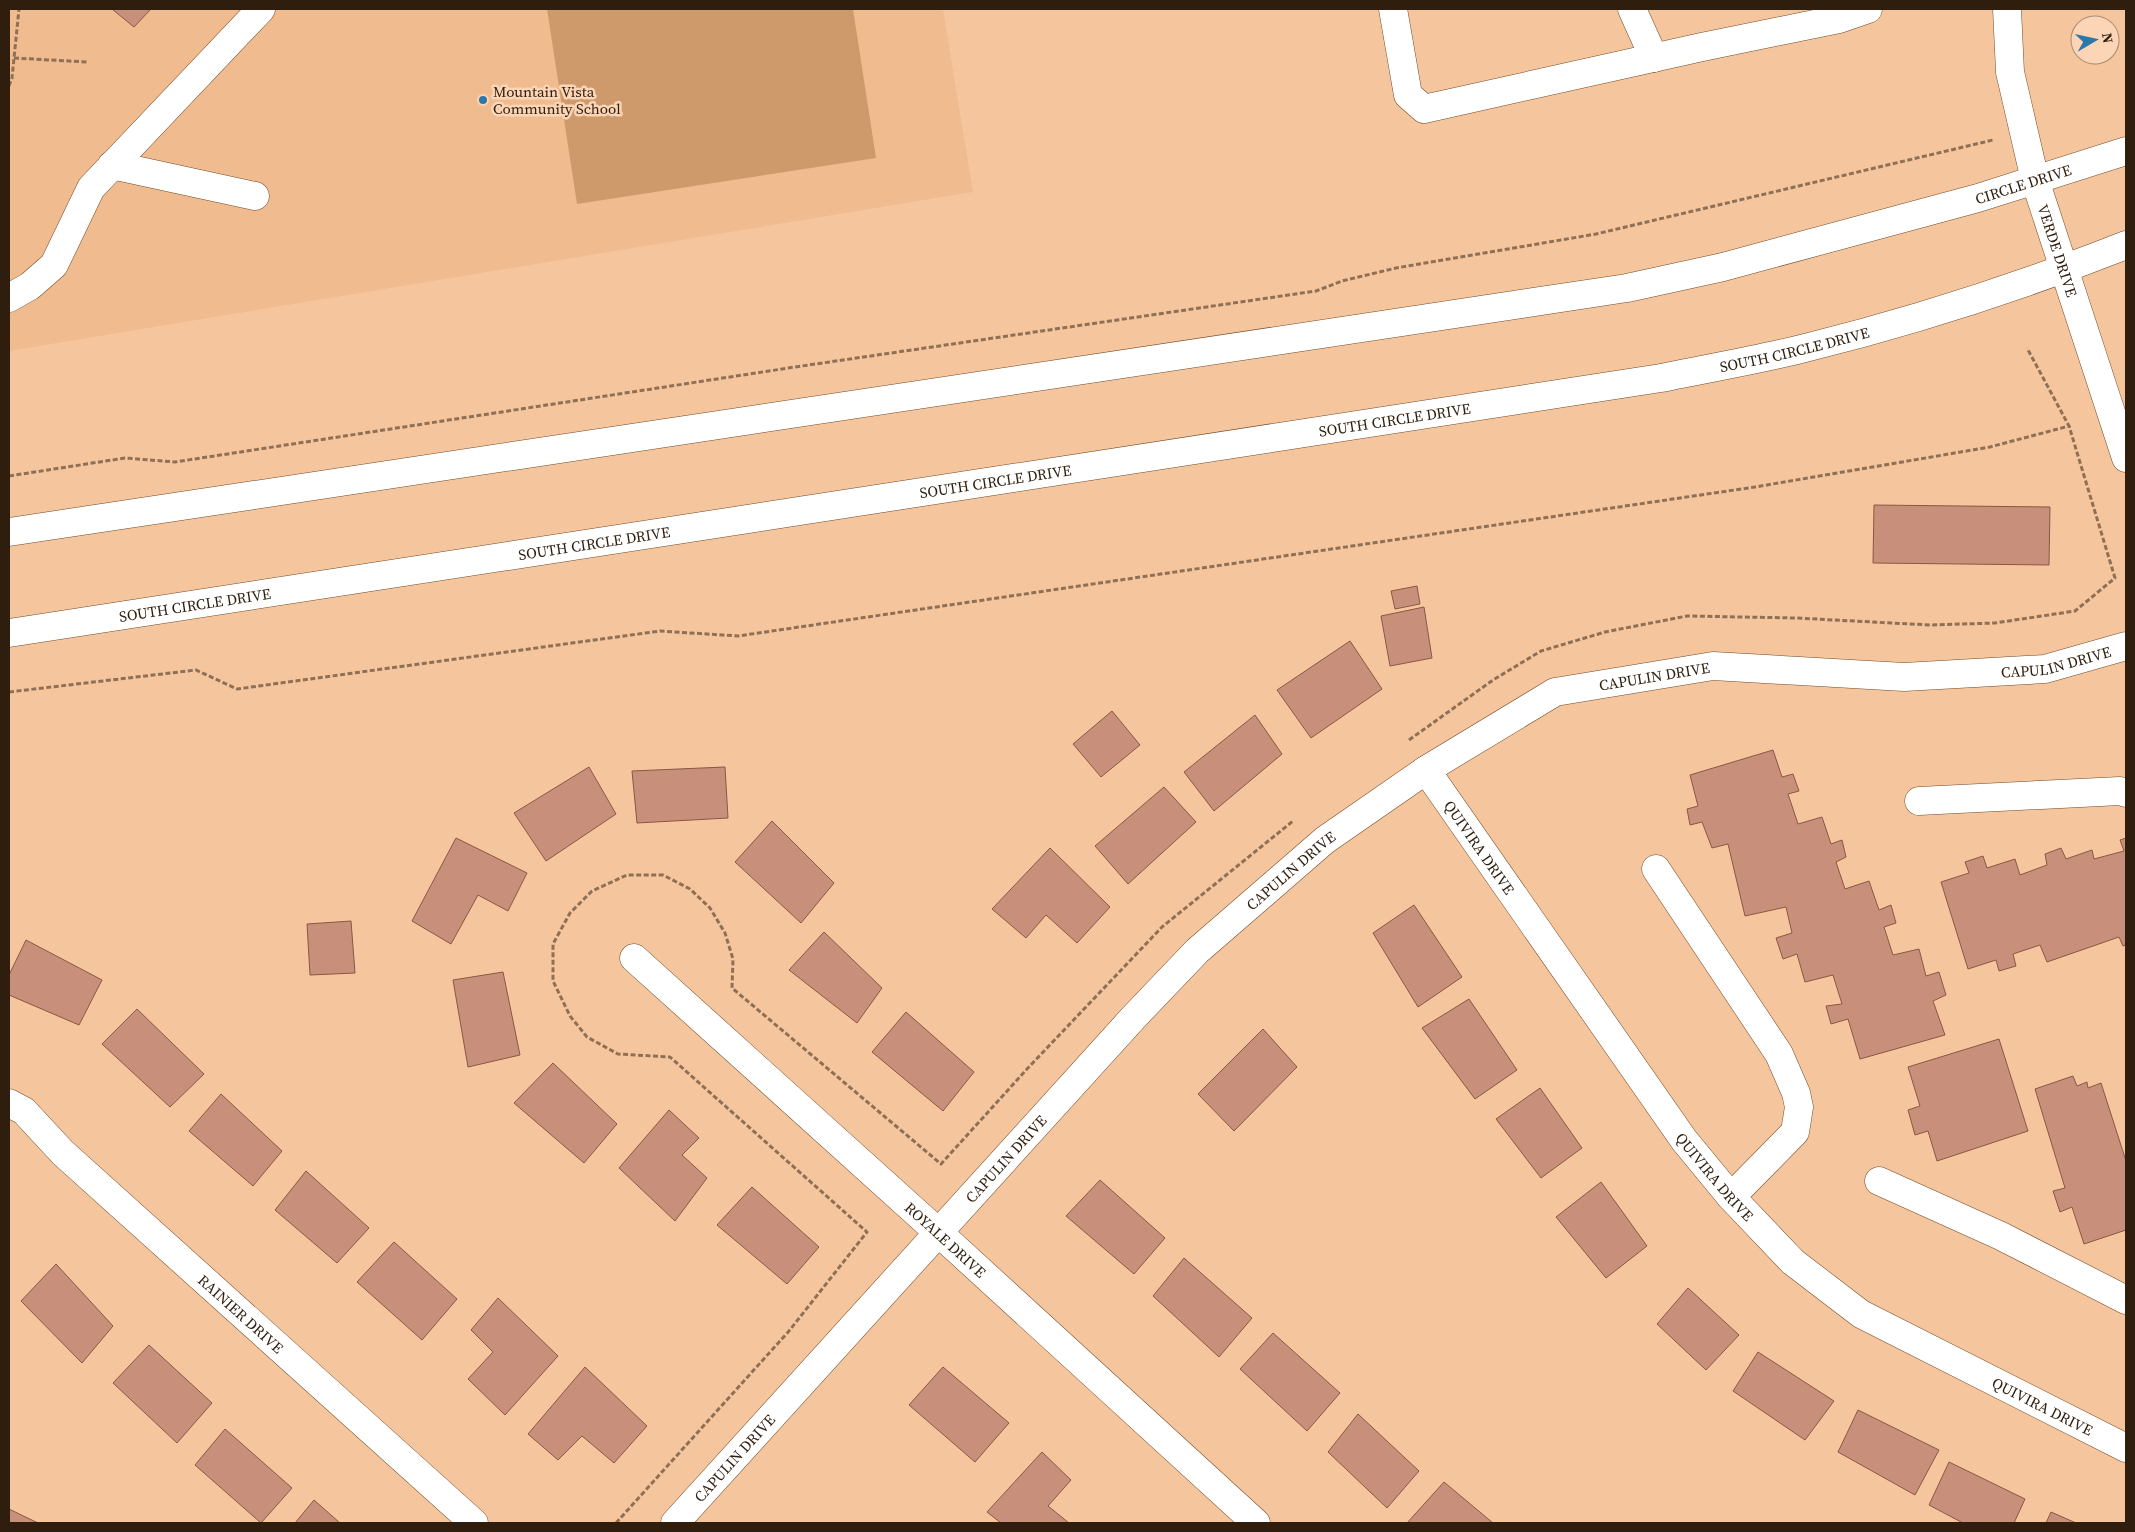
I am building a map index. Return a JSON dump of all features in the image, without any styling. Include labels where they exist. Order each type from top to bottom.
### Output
[{"type":"street","points":[[9,298],[30,286],[54,265],[91,188],[261,9]]},
{"type":"street","points":[[1393,9],[1408,95],[1424,109],[1839,19],[1868,9]]},
{"type":"street","points":[[1632,9],[1654,58]]},
{"type":"street","name":"VERDE DRIVE","points":[[2007,9],[2010,72],[2035,180],[2126,458]]},
{"type":"street","name":"CIRCLE DRIVE","points":[[9,532],[1627,288],[1723,267],[2035,180],[2126,151]]},
{"type":"street","points":[[112,165],[255,196]]},
{"type":"street","points":[[2063,270],[2126,245]]},
{"type":"street","name":"SOUTH CIRCLE DRIVE","points":[[9,633],[1661,378],[1805,348],[1974,300],[2063,270]]},
{"type":"street","name":"CAPULIN DRIVE","points":[[675,1523],[1133,1018],[1197,951],[1325,840],[1426,770],[1556,692],[1713,666],[1904,677],[2045,669],[2126,646]]},
{"type":"street","name":"QUIVIRA DRIVE","points":[[1426,770],[1684,1140],[1731,1197],[1793,1262],[1861,1314],[2126,1448]]},
{"type":"street","points":[[1919,801],[2126,792]]},
{"type":"street","points":[[1656,869],[1779,1054],[1796,1093],[1799,1107],[1794,1132],[1788,1141],[1731,1197]]},
{"type":"street","name":"ROYALE DRIVE","points":[[634,958],[939,1233],[1256,1523]]},
{"type":"street","name":"RAINIER DRIVE","points":[[9,1103],[24,1111],[63,1153],[474,1523]]},
{"type":"street","points":[[1879,1181],[2001,1236],[2126,1300]]},
{"type":"path","points":[[9,86],[12,78],[19,9]]},
{"type":"path","points":[[14,58],[87,62]]},
{"type":"path","points":[[9,476],[126,458],[175,462],[795,366],[1316,291],[1342,281],[1396,268],[1596,234],[1994,140]]},
{"type":"path","points":[[9,692],[196,670],[237,689],[660,631],[738,636],[1745,488],[1980,449],[2069,426],[2027,348]]},
{"type":"path","points":[[616,1523],[789,1331],[867,1232],[670,1057],[618,1054],[587,1037],[570,1016],[553,981],[553,944],[570,913],[592,891],[626,875],[664,875],[690,889],[710,908],[725,933],[733,959],[732,988]]},
{"type":"shaded area","name":"Mountain Vista Community School","points":[[9,9],[943,9],[973,192],[9,351]]},
{"type":"shaded area","points":[[547,9],[853,9],[876,158],[577,204]]},
{"type":"building","points":[[112,9],[151,9],[134,27]]},
{"type":"building","points":[[1874,505],[2050,507],[2049,565],[1873,563]]},
{"type":"building","points":[[1417,586],[1420,604],[1395,609],[1391,591]]},
{"type":"building","points":[[1424,607],[1432,658],[1390,666],[1381,616]]},
{"type":"building","points":[[1350,641],[1382,689],[1311,738],[1277,690]]},
{"type":"building","points":[[1112,711],[1140,745],[1101,777],[1073,744]]},
{"type":"building","points":[[1255,715],[1282,754],[1214,811],[1184,772]]},
{"type":"building","points":[[1773,750],[1782,777],[1793,774],[1799,791],[1788,794],[1798,824],[1822,817],[1831,844],[1842,840],[1846,857],[1836,862],[1845,889],[1869,881],[1879,910],[1891,905],[1896,923],[1884,927],[1893,955],[1919,949],[1926,976],[1939,972],[1946,995],[1933,1001],[1945,1035],[1860,1059],[1848,1019],[1831,1024],[1826,1006],[1842,1004],[1833,975],[1805,982],[1797,954],[1783,959],[1776,938],[1792,933],[1786,907],[1745,916],[1728,844],[1712,848],[1702,822],[1690,825],[1687,809],[1698,806],[1690,775]]},
{"type":"building","points":[[589,767],[616,814],[546,861],[514,813]]},
{"type":"building","points":[[725,767],[728,818],[637,823],[632,771]]},
{"type":"building","points":[[1164,787],[1196,822],[1128,884],[1095,846]]},
{"type":"building","points":[[772,821],[834,883],[801,923],[735,862]]},
{"type":"building","points":[[456,838],[527,873],[508,911],[478,895],[451,944],[412,921]]},
{"type":"building","points":[[2126,838],[2126,945],[2123,946],[2119,937],[2047,962],[2040,945],[2013,954],[2016,966],[1999,971],[1996,960],[1968,969],[1941,882],[1969,873],[1965,862],[1983,856],[1987,868],[2015,859],[2020,875],[2047,865],[2045,854],[2061,848],[2066,859],[2092,850],[2094,859],[2124,851],[2120,840]]},
{"type":"building","points":[[1050,848],[1110,907],[1077,943],[1046,915],[1026,938],[992,909]]},
{"type":"building","points":[[1414,905],[1462,977],[1418,1007],[1373,933]]},
{"type":"building","points":[[351,921],[355,973],[310,975],[307,924]]},
{"type":"building","points":[[824,932],[882,988],[857,1023],[789,970]]},
{"type":"building","points":[[26,940],[102,980],[79,1025],[9,995],[9,975]]},
{"type":"building","points":[[503,972],[520,1055],[468,1067],[453,980]]},
{"type":"building","points":[[1469,999],[1517,1070],[1475,1099],[1422,1028]]},
{"type":"building","points":[[137,1009],[204,1074],[170,1107],[102,1044]]},
{"type":"building","points":[[906,1012],[974,1072],[943,1111],[872,1052]]},
{"type":"building","points":[[1263,1029],[1297,1067],[1234,1131],[1198,1094]]},
{"type":"building","points":[[1999,1039],[2028,1131],[1937,1161],[1928,1131],[1915,1135],[1908,1110],[1920,1106],[1908,1067]]},
{"type":"building","points":[[553,1063],[617,1124],[584,1163],[514,1103]]},
{"type":"building","points":[[2073,1076],[2077,1086],[2087,1082],[2088,1088],[2101,1083],[2126,1161],[2126,1230],[2084,1244],[2072,1207],[2060,1212],[2053,1191],[2065,1188],[2035,1089]]},
{"type":"building","points":[[1540,1088],[1582,1148],[1541,1178],[1496,1119]]},
{"type":"building","points":[[221,1094],[282,1151],[253,1186],[189,1131]]},
{"type":"building","points":[[669,1110],[699,1138],[682,1155],[707,1178],[675,1221],[619,1168]]},
{"type":"building","points":[[306,1171],[369,1228],[337,1263],[275,1210]]},
{"type":"building","points":[[1100,1180],[1165,1238],[1134,1274],[1066,1216]]},
{"type":"building","points":[[1601,1182],[1647,1246],[1606,1278],[1556,1217]]},
{"type":"building","points":[[752,1187],[819,1247],[787,1284],[717,1225]]},
{"type":"building","points":[[394,1242],[457,1299],[422,1340],[357,1282]]},
{"type":"building","points":[[1184,1258],[1252,1318],[1219,1357],[1153,1296]]},
{"type":"building","points":[[56,1264],[113,1326],[82,1363],[21,1301]]},
{"type":"building","points":[[1688,1288],[1739,1335],[1706,1370],[1657,1324]]},
{"type":"building","points":[[498,1298],[558,1356],[505,1415],[468,1379],[493,1352],[471,1330]]},
{"type":"building","points":[[1273,1333],[1340,1393],[1307,1431],[1240,1369]]},
{"type":"building","points":[[149,1345],[212,1403],[177,1443],[113,1383]]},
{"type":"building","points":[[1758,1352],[1834,1401],[1805,1440],[1733,1391]]},
{"type":"building","points":[[585,1367],[647,1426],[614,1463],[582,1436],[558,1460],[528,1434]]},
{"type":"building","points":[[943,1367],[1009,1423],[975,1462],[909,1405]]},
{"type":"building","points":[[1858,1410],[1939,1450],[1915,1495],[1838,1452]]},
{"type":"building","points":[[1358,1414],[1419,1471],[1387,1508],[1328,1452]]},
{"type":"building","points":[[225,1429],[292,1488],[261,1523],[195,1465]]},
{"type":"building","points":[[1042,1452],[1071,1480],[1048,1506],[1069,1523],[1001,1523],[987,1512]]},
{"type":"building","points":[[1949,1462],[2025,1499],[2014,1523],[1963,1523],[1929,1505]]},
{"type":"building","points":[[1444,1482],[1493,1523],[1407,1523]]},
{"type":"building","points":[[314,1500],[340,1523],[295,1523]]},
{"type":"building","points":[[9,1509],[38,1523],[9,1523]]},
{"type":"building","points":[[2051,1512],[2076,1523],[2046,1523]]},
{"type":"place","name":"Mountain Vista Community School","points":[[483,100]]}]
